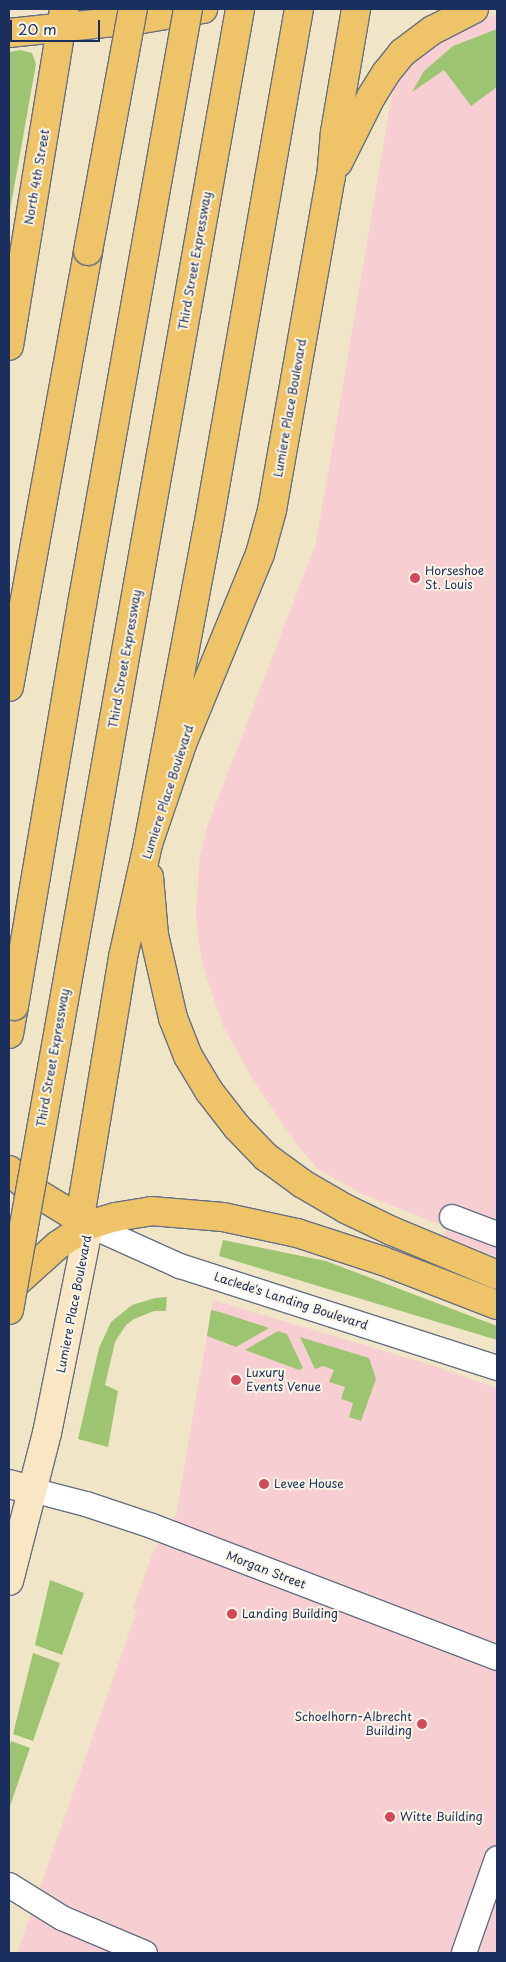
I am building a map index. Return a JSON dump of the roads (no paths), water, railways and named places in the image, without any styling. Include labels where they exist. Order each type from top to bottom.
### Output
[{"type":"main road","points":[[9,687],[133,9]]},
{"type":"main road","points":[[9,1034],[80,614],[188,9]]},
{"type":"main road","points":[[9,33],[62,19],[142,19],[203,9]]},
{"type":"main road","name":"Third Street Expressway","points":[[9,1310],[240,9]]},
{"type":"main road","points":[[299,9],[208,527],[148,844],[153,927],[162,978],[173,1018],[188,1056],[209,1091],[237,1128],[266,1157],[302,1184],[346,1209],[436,1250],[497,1275]]},
{"type":"main road","name":"Lumiere Place Boulevard","points":[[89,1225],[81,1211],[123,957],[148,844],[182,744],[260,554],[277,480],[331,178],[339,107],[356,9]]},
{"type":"main road","points":[[331,178],[371,97],[386,73],[402,54],[418,41],[456,17],[474,9]]},
{"type":"main road","name":"North 4th Street","points":[[9,346],[62,19]]},
{"type":"main road","points":[[9,1170],[34,1192],[89,1225]]},
{"type":"main road","points":[[9,1289],[58,1246],[89,1225],[115,1217],[151,1211],[223,1217],[297,1233],[427,1278],[497,1306]]},
{"type":"street","points":[[452,1217],[497,1234]]},
{"type":"street","name":"Laclede's Landing Boulevard","points":[[89,1225],[180,1266],[497,1368]]},
{"type":"street","name":"Lumiere Place Boulevard","points":[[9,1581],[21,1487],[65,1349],[89,1225]]},
{"type":"street","name":"Morgan Street","points":[[21,1487],[86,1504],[152,1526],[497,1658]]},
{"type":"street","points":[[464,1953],[497,1859]]},
{"type":"street","points":[[9,1885],[62,1918],[146,1953]]},
{"type":"place","name":"Horseshoe St. Louis","points":[[415,578]]},
{"type":"place","name":"Luxury Events Venue","points":[[236,1380]]},
{"type":"place","name":"Levee House","points":[[264,1484]]},
{"type":"place","name":"Landing Building","points":[[232,1614]]},
{"type":"place","name":"Schoelhorn-Albrecht Building","points":[[422,1724]]},
{"type":"place","name":"Witte Building","points":[[390,1817]]}]
